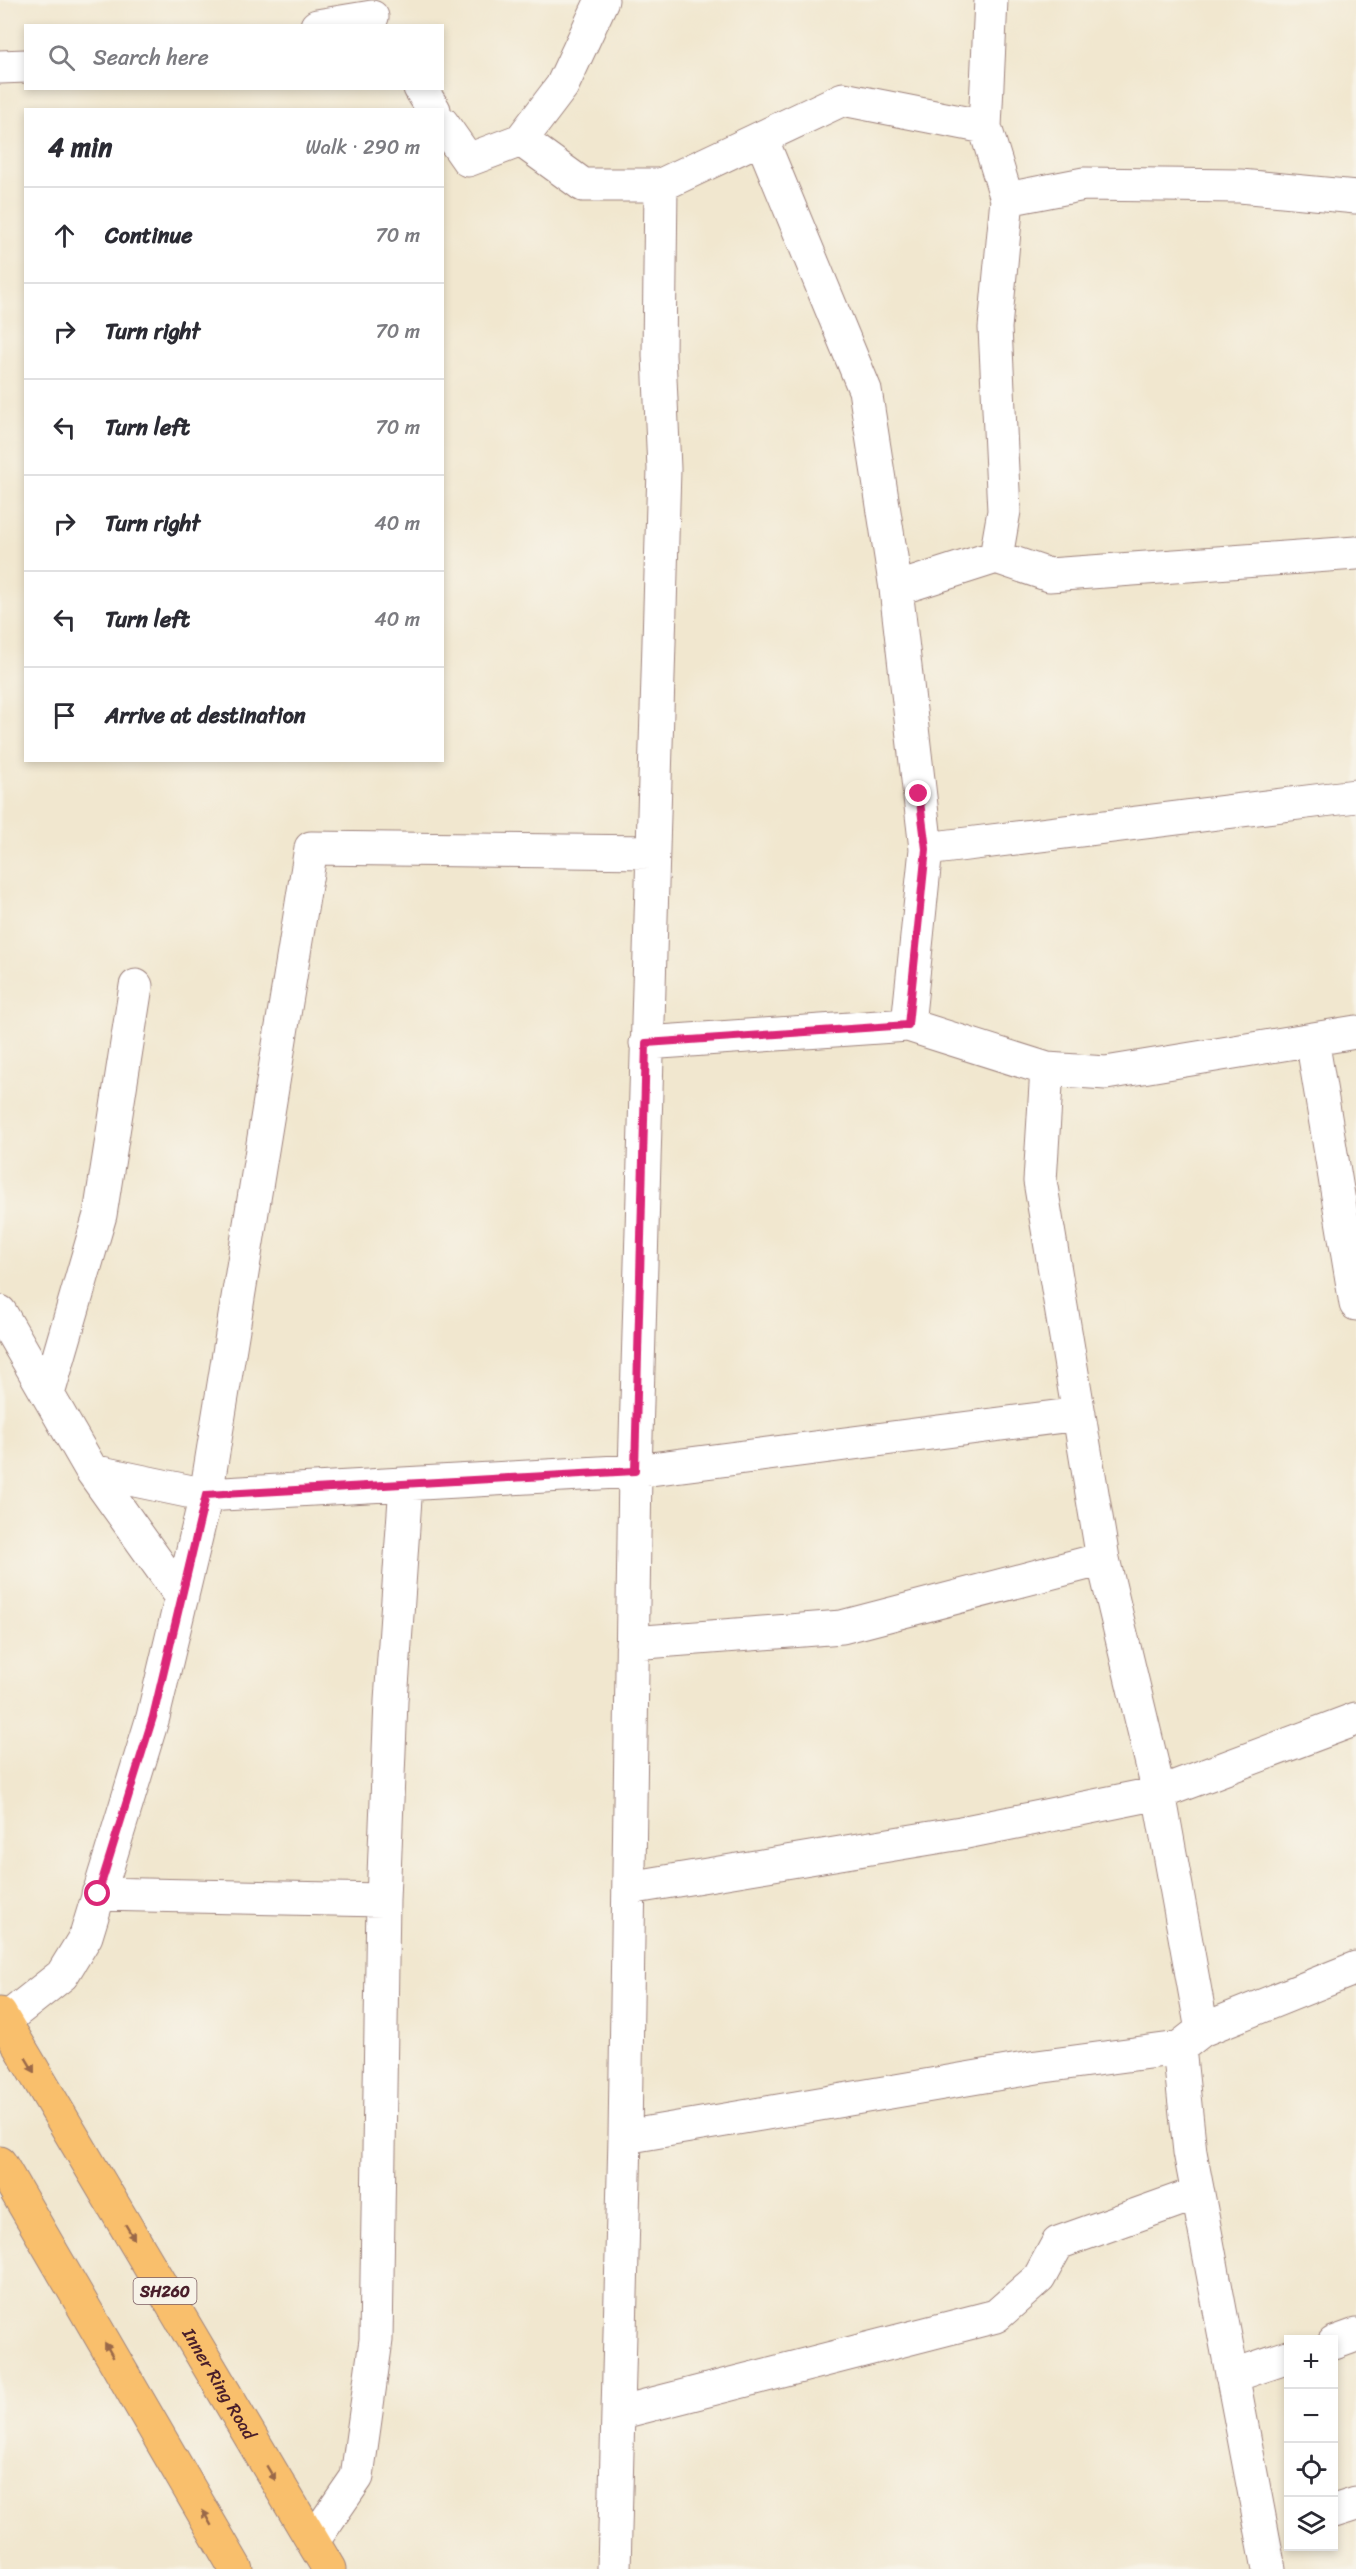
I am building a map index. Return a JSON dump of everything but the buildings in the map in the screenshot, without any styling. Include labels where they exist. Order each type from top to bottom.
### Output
[{"type":"highway","name":"Inner Ring Road","points":[[1,2020],[329,2569]]},
{"type":"highway","points":[[4,2177],[236,2569]]},
{"type":"street","points":[[444,126],[468,160],[521,140],[562,86],[602,0]]},
{"type":"street","points":[[991,0],[985,127],[1007,199],[995,328],[1004,511],[996,557]]},
{"type":"street","points":[[326,24],[370,14]]},
{"type":"street","points":[[0,67],[24,66]]},
{"type":"street","points":[[421,90],[433,108]]},
{"type":"street","points":[[521,140],[583,185],[661,185],[843,99],[985,127]]},
{"type":"street","points":[[761,138],[865,390],[896,589],[926,849],[908,1025]]},
{"type":"street","points":[[1007,199],[1084,184],[1240,186],[1356,197]]},
{"type":"street","points":[[614,2569],[625,2137],[635,1471],[664,469],[659,355],[661,185]]},
{"type":"street","points":[[896,589],[996,557],[1048,575],[1356,553]]},
{"type":"street","points":[[926,849],[1356,796]]},
{"type":"street","points":[[1,2020],[62,1975],[86,1936],[153,1717],[206,1495],[311,848],[652,852]]},
{"type":"street","points":[[48,1394],[100,1215],[136,986]]},
{"type":"street","points":[[646,1043],[908,1025],[1047,1069],[1106,1073],[1356,1032]]},
{"type":"street","points":[[1312,1039],[1356,1304]]},
{"type":"street","points":[[1047,1069],[1040,1181],[1103,1559],[1159,1793],[1190,2039],[1190,2152],[1232,2376],[1275,2529],[1269,2569]]},
{"type":"street","points":[[0,1312],[92,1472],[182,1597]]},
{"type":"street","points":[[92,1472],[206,1495],[635,1471],[1079,1414]]},
{"type":"street","points":[[313,2541],[357,2477],[375,2340],[383,1900],[392,1701],[406,1484]]},
{"type":"street","points":[[632,1643],[842,1627],[1103,1559]]},
{"type":"street","points":[[629,1888],[961,1833],[1159,1793],[1356,1719]]},
{"type":"street","points":[[98,1894],[383,1900]]},
{"type":"street","points":[[625,2137],[1190,2039],[1356,1968]]},
{"type":"street","points":[[618,2413],[996,2316],[1039,2278],[1058,2243],[1198,2193]]},
{"type":"street","points":[[1338,2342],[1356,2335]]},
{"type":"street","points":[[1232,2376],[1284,2358]]},
{"type":"street","points":[[1338,2510],[1356,2504]]},
{"type":"route","points":[[98,1894],[153,1717],[206,1495],[635,1471],[646,1043],[908,1025],[926,849],[919,794]]}]
